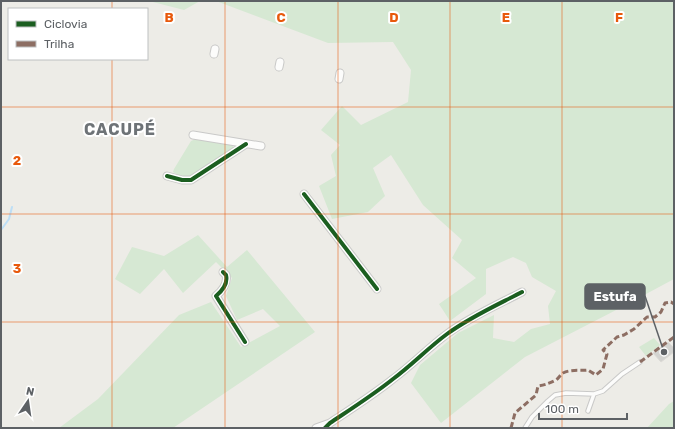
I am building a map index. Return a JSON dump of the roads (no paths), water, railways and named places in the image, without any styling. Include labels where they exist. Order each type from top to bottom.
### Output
[{"type":"street","points":[[193,135],[261,146]]},
{"type":"street","points":[[166,176],[182,180],[191,180],[246,144]]},
{"type":"street","points":[[304,194],[377,289]]},
{"type":"street","points":[[222,272],[228,278],[222,290],[216,296],[245,342]]},
{"type":"street","points":[[316,428],[323,424],[328,425],[387,384],[448,333],[476,316],[522,292]]},
{"type":"lane","points":[[525,428],[532,417],[555,396],[566,393],[594,394],[603,391],[622,374],[640,362]]},
{"type":"lane","points":[[588,411],[594,394]]},
{"type":"waterway","points":[[1,230],[9,219],[12,207]]},
{"type":"place","name":"Estufa","points":[[664,352]]},
{"type":"district","name":"CACUPÉ","points":[[120,129]]}]
